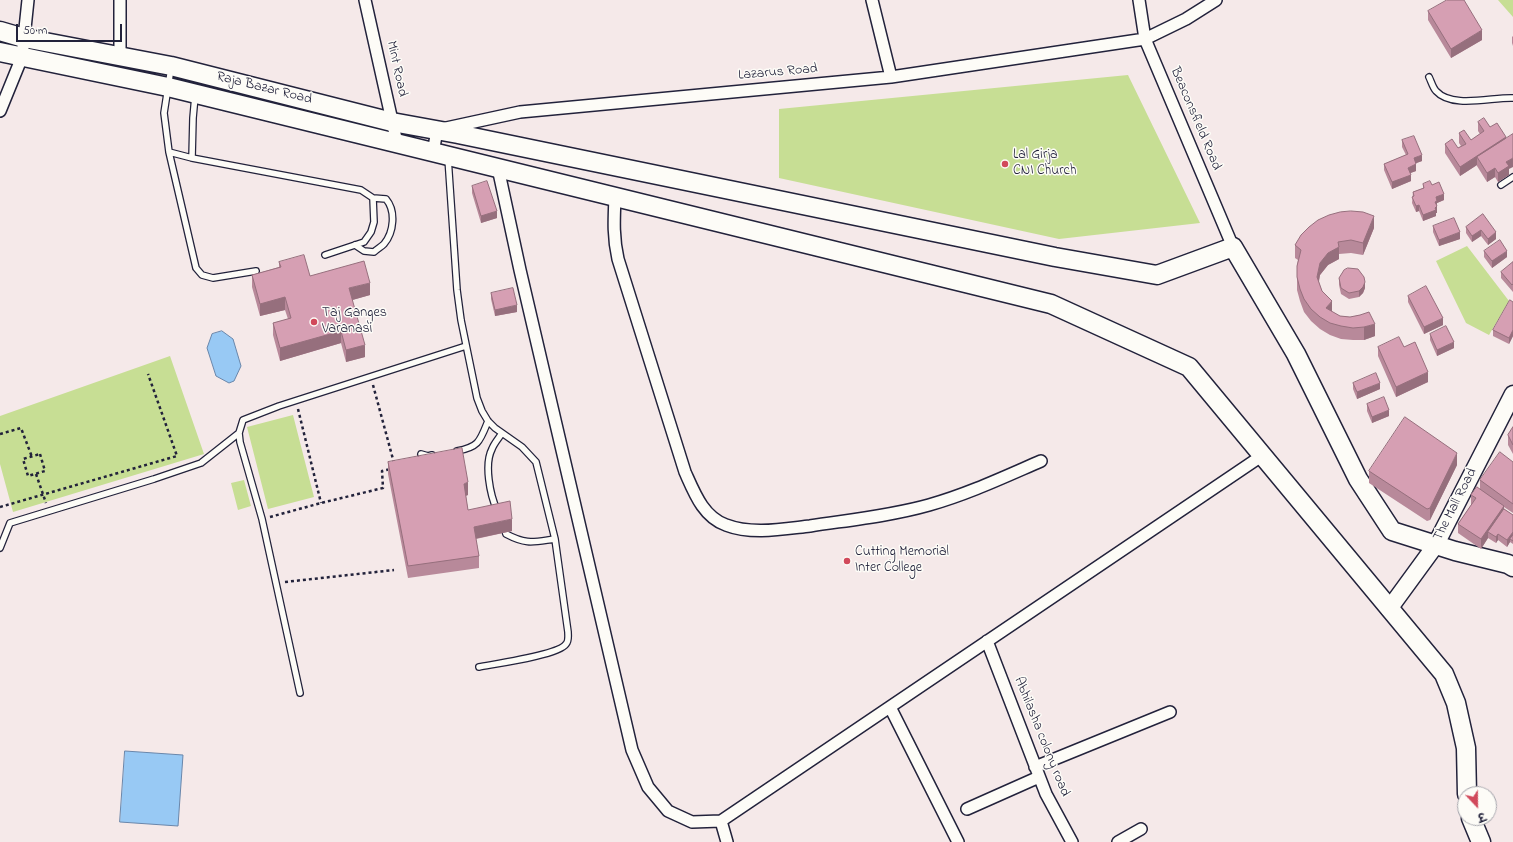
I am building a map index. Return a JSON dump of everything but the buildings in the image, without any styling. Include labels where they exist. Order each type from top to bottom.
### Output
[{"type":"main road","name":"Raja Bazar Road","points":[[0,31],[24,38],[172,66],[392,122],[438,130],[1055,257],[1157,275],[1232,247]]},
{"type":"main road","name":"Raja Bazar Road","points":[[0,52],[168,87],[1051,304],[1189,367],[1444,674],[1456,703],[1466,748],[1468,786]]},
{"type":"main road","points":[[1232,247],[1296,354],[1358,479],[1392,531],[1436,546],[1508,564],[1513,567]]},
{"type":"main road","points":[[1474,826],[1481,842]]},
{"type":"street","points":[[0,111],[22,57],[28,0]]},
{"type":"street","points":[[120,0],[120,56]]},
{"type":"street","name":"Mint Road","points":[[366,0],[397,144]]},
{"type":"street","points":[[872,0],[891,77]]},
{"type":"street","name":"Beaconsfield Road","points":[[1139,0],[1144,39],[1232,247]]},
{"type":"street","name":"Lazarus Road","points":[[438,130],[520,112],[891,77],[1144,39],[1186,19],[1216,0]]},
{"type":"street","points":[[438,130],[440,154]]},
{"type":"street","points":[[498,168],[520,270],[632,750],[648,787],[668,811],[692,822],[721,821],[1263,455]]},
{"type":"street","points":[[615,197],[613,228],[616,248],[685,472],[695,496],[708,514],[725,525],[742,530],[773,530],[871,518],[928,505],[969,492],[1041,461]]},
{"type":"street","name":"The Mall Road","points":[[1389,609],[1436,546],[1513,394]]},
{"type":"street","name":"Abhilasha colony road","points":[[987,641],[1046,794],[1072,842]]},
{"type":"street","points":[[890,707],[958,842]]},
{"type":"street","points":[[967,809],[1037,772],[1170,712]]},
{"type":"street","points":[[721,821],[727,842]]},
{"type":"street","points":[[1120,842],[1141,829]]},
{"type":"lane","points":[[172,66],[164,113],[169,152],[196,268],[202,275],[213,278],[256,271]]},
{"type":"lane","points":[[1429,77],[1435,91],[1442,96],[1457,100],[1480,101],[1513,98]]},
{"type":"lane","points":[[192,158],[193,118],[196,94]]},
{"type":"lane","points":[[169,152],[192,158],[361,190],[373,198],[386,199],[391,205],[392,228],[384,243],[374,252],[364,251],[355,245]]},
{"type":"lane","points":[[440,154],[457,290],[466,346],[477,398],[488,421],[522,447],[536,462],[555,539],[568,632],[568,640],[566,645],[555,652],[479,667]]},
{"type":"lane","points":[[1501,184],[1513,177]]},
{"type":"lane","points":[[325,255],[364,242],[371,232],[374,222],[373,198]]},
{"type":"lane","points":[[300,693],[262,519],[240,442],[239,433],[243,420],[296,401],[466,346]]},
{"type":"lane","points":[[450,452],[476,445],[482,436],[488,421]]},
{"type":"lane","points":[[0,548],[10,523],[201,463],[239,433]]},
{"type":"lane","points":[[499,516],[493,503],[487,467],[491,450],[502,433]]},
{"type":"lane","points":[[421,454],[428,456],[435,454]]},
{"type":"lane","points":[[502,522],[506,534],[520,541],[532,542],[555,539]]},
{"type":"path","points":[[0,508],[43,494],[177,456],[148,374]]},
{"type":"path","points":[[262,519],[383,488],[382,471],[395,467],[371,377]]},
{"type":"path","points":[[296,401],[321,503]]},
{"type":"path","points":[[0,434],[21,428],[32,457]]},
{"type":"path","points":[[40,454],[45,471],[28,476],[23,459],[32,457],[40,454]]},
{"type":"path","points":[[36,474],[49,511]]},
{"type":"path","points":[[276,584],[394,570]]},
{"type":"green space","points":[[1498,0],[1513,0],[1513,17]]},
{"type":"green space","points":[[1128,75],[1200,223],[1059,239],[779,178],[779,109]]},
{"type":"green space","points":[[1467,246],[1509,301],[1489,335],[1466,323],[1436,261]]},
{"type":"green space","points":[[170,356],[204,454],[13,512],[0,464],[0,416]]},
{"type":"green space","points":[[293,415],[314,497],[268,509],[247,427]]},
{"type":"green space","points":[[244,480],[251,506],[238,510],[231,483]]},
{"type":"water","points":[[222,331],[233,339],[241,366],[234,381],[229,383],[216,376],[207,348],[212,334]]},
{"type":"water","points":[[125,751],[183,755],[178,826],[120,822]]},
{"type":"place","name":"Lal Girja CNI Church","points":[[1005,164]]},
{"type":"place","name":"Taj Ganges Varanasi","points":[[314,322]]},
{"type":"place","name":"Cutting Memorial Inter College","points":[[847,561]]}]
